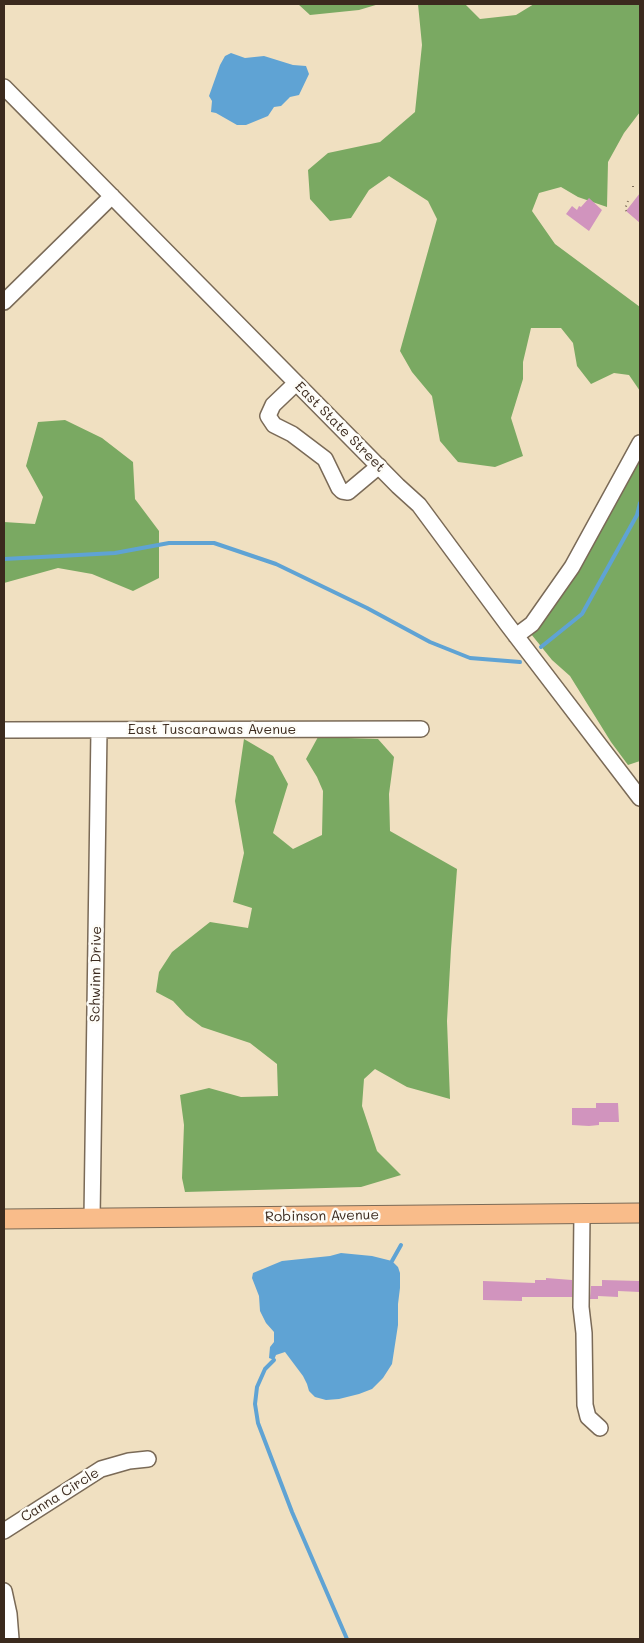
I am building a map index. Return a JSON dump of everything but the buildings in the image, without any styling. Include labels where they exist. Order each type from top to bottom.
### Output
[{"type":"main road","name":"Robinson Avenue","points":[[4,1219],[640,1213]]},
{"type":"street","name":"East State Street","points":[[4,87],[419,505],[640,798]]},
{"type":"street","points":[[4,302],[112,196]]},
{"type":"street","points":[[296,383],[273,405],[268,416],[274,425],[292,434],[325,459],[342,491],[348,492],[379,466]]},
{"type":"street","points":[[516,636],[532,624],[572,567],[640,443]]},
{"type":"street","name":"East Tuscarawas Avenue","points":[[4,730],[421,729]]},
{"type":"street","name":"Schwinn Drive","points":[[92,1218],[99,730]]},
{"type":"street","points":[[582,1213],[581,1307],[584,1333],[585,1405],[588,1417],[600,1428]]},
{"type":"street","name":"Canna Circle","points":[[4,1531],[100,1469],[129,1461],[148,1459]]},
{"type":"street","points":[[4,1591],[9,1614],[11,1639]]},
{"type":"path","points":[[633,182],[633,187]]},
{"type":"path","points":[[628,201],[625,209],[628,214]]},
{"type":"green space","points":[[298,4],[379,4],[359,10],[310,15]]},
{"type":"green space","points":[[418,4],[465,4],[480,19],[516,15],[534,4],[640,4],[640,112],[624,133],[608,162],[607,207],[578,197],[561,187],[539,193],[532,211],[555,244],[640,307],[640,391],[629,375],[614,373],[591,384],[577,366],[573,343],[561,328],[531,328],[523,362],[523,379],[511,418],[523,456],[495,467],[458,462],[440,441],[432,396],[412,372],[400,351],[437,219],[428,201],[389,176],[369,190],[351,218],[330,221],[310,199],[308,170],[328,153],[380,142],[415,112],[422,45]]},
{"type":"green space","points":[[65,420],[102,438],[133,462],[135,499],[159,531],[159,578],[133,591],[92,574],[58,568],[4,583],[4,522],[35,524],[43,497],[26,466],[38,422]]},
{"type":"green space","points":[[640,443],[640,761],[628,765],[611,742],[570,676],[552,660],[527,629]]},
{"type":"green space","points":[[318,737],[378,739],[394,757],[389,794],[390,831],[457,869],[447,1021],[450,1099],[407,1087],[375,1069],[364,1079],[362,1106],[377,1151],[401,1175],[361,1187],[185,1192],[182,1178],[184,1125],[180,1095],[209,1088],[241,1097],[278,1096],[277,1064],[250,1043],[202,1027],[186,1015],[173,1001],[156,992],[159,972],[172,952],[210,922],[248,928],[252,908],[233,902],[244,853],[235,801],[244,739],[273,756],[288,784],[273,833],[293,849],[322,835],[323,791],[306,759]]},
{"type":"water","points":[[231,53],[245,58],[264,56],[293,65],[306,66],[309,74],[299,95],[290,97],[281,106],[274,107],[268,116],[246,125],[237,125],[211,112],[212,101],[209,96],[220,65],[225,56]]},
{"type":"water","points":[[341,1253],[372,1256],[392,1261],[398,1267],[400,1288],[398,1325],[392,1364],[383,1378],[372,1389],[339,1399],[326,1400],[315,1397],[309,1391],[303,1376],[285,1352],[276,1355],[274,1360],[269,1358],[270,1347],[274,1342],[274,1332],[266,1323],[260,1311],[259,1296],[252,1278],[253,1273],[282,1261]]},
{"type":"waterway","points":[[541,647],[582,614],[637,515],[640,503]]},
{"type":"waterway","points":[[4,559],[115,553],[169,543],[214,543],[276,564],[367,608],[430,642],[470,658],[520,662]]},
{"type":"waterway","points":[[392,1261],[401,1245]]},
{"type":"waterway","points":[[274,1360],[265,1369],[257,1387],[255,1404],[258,1423],[292,1512],[347,1639]]}]
